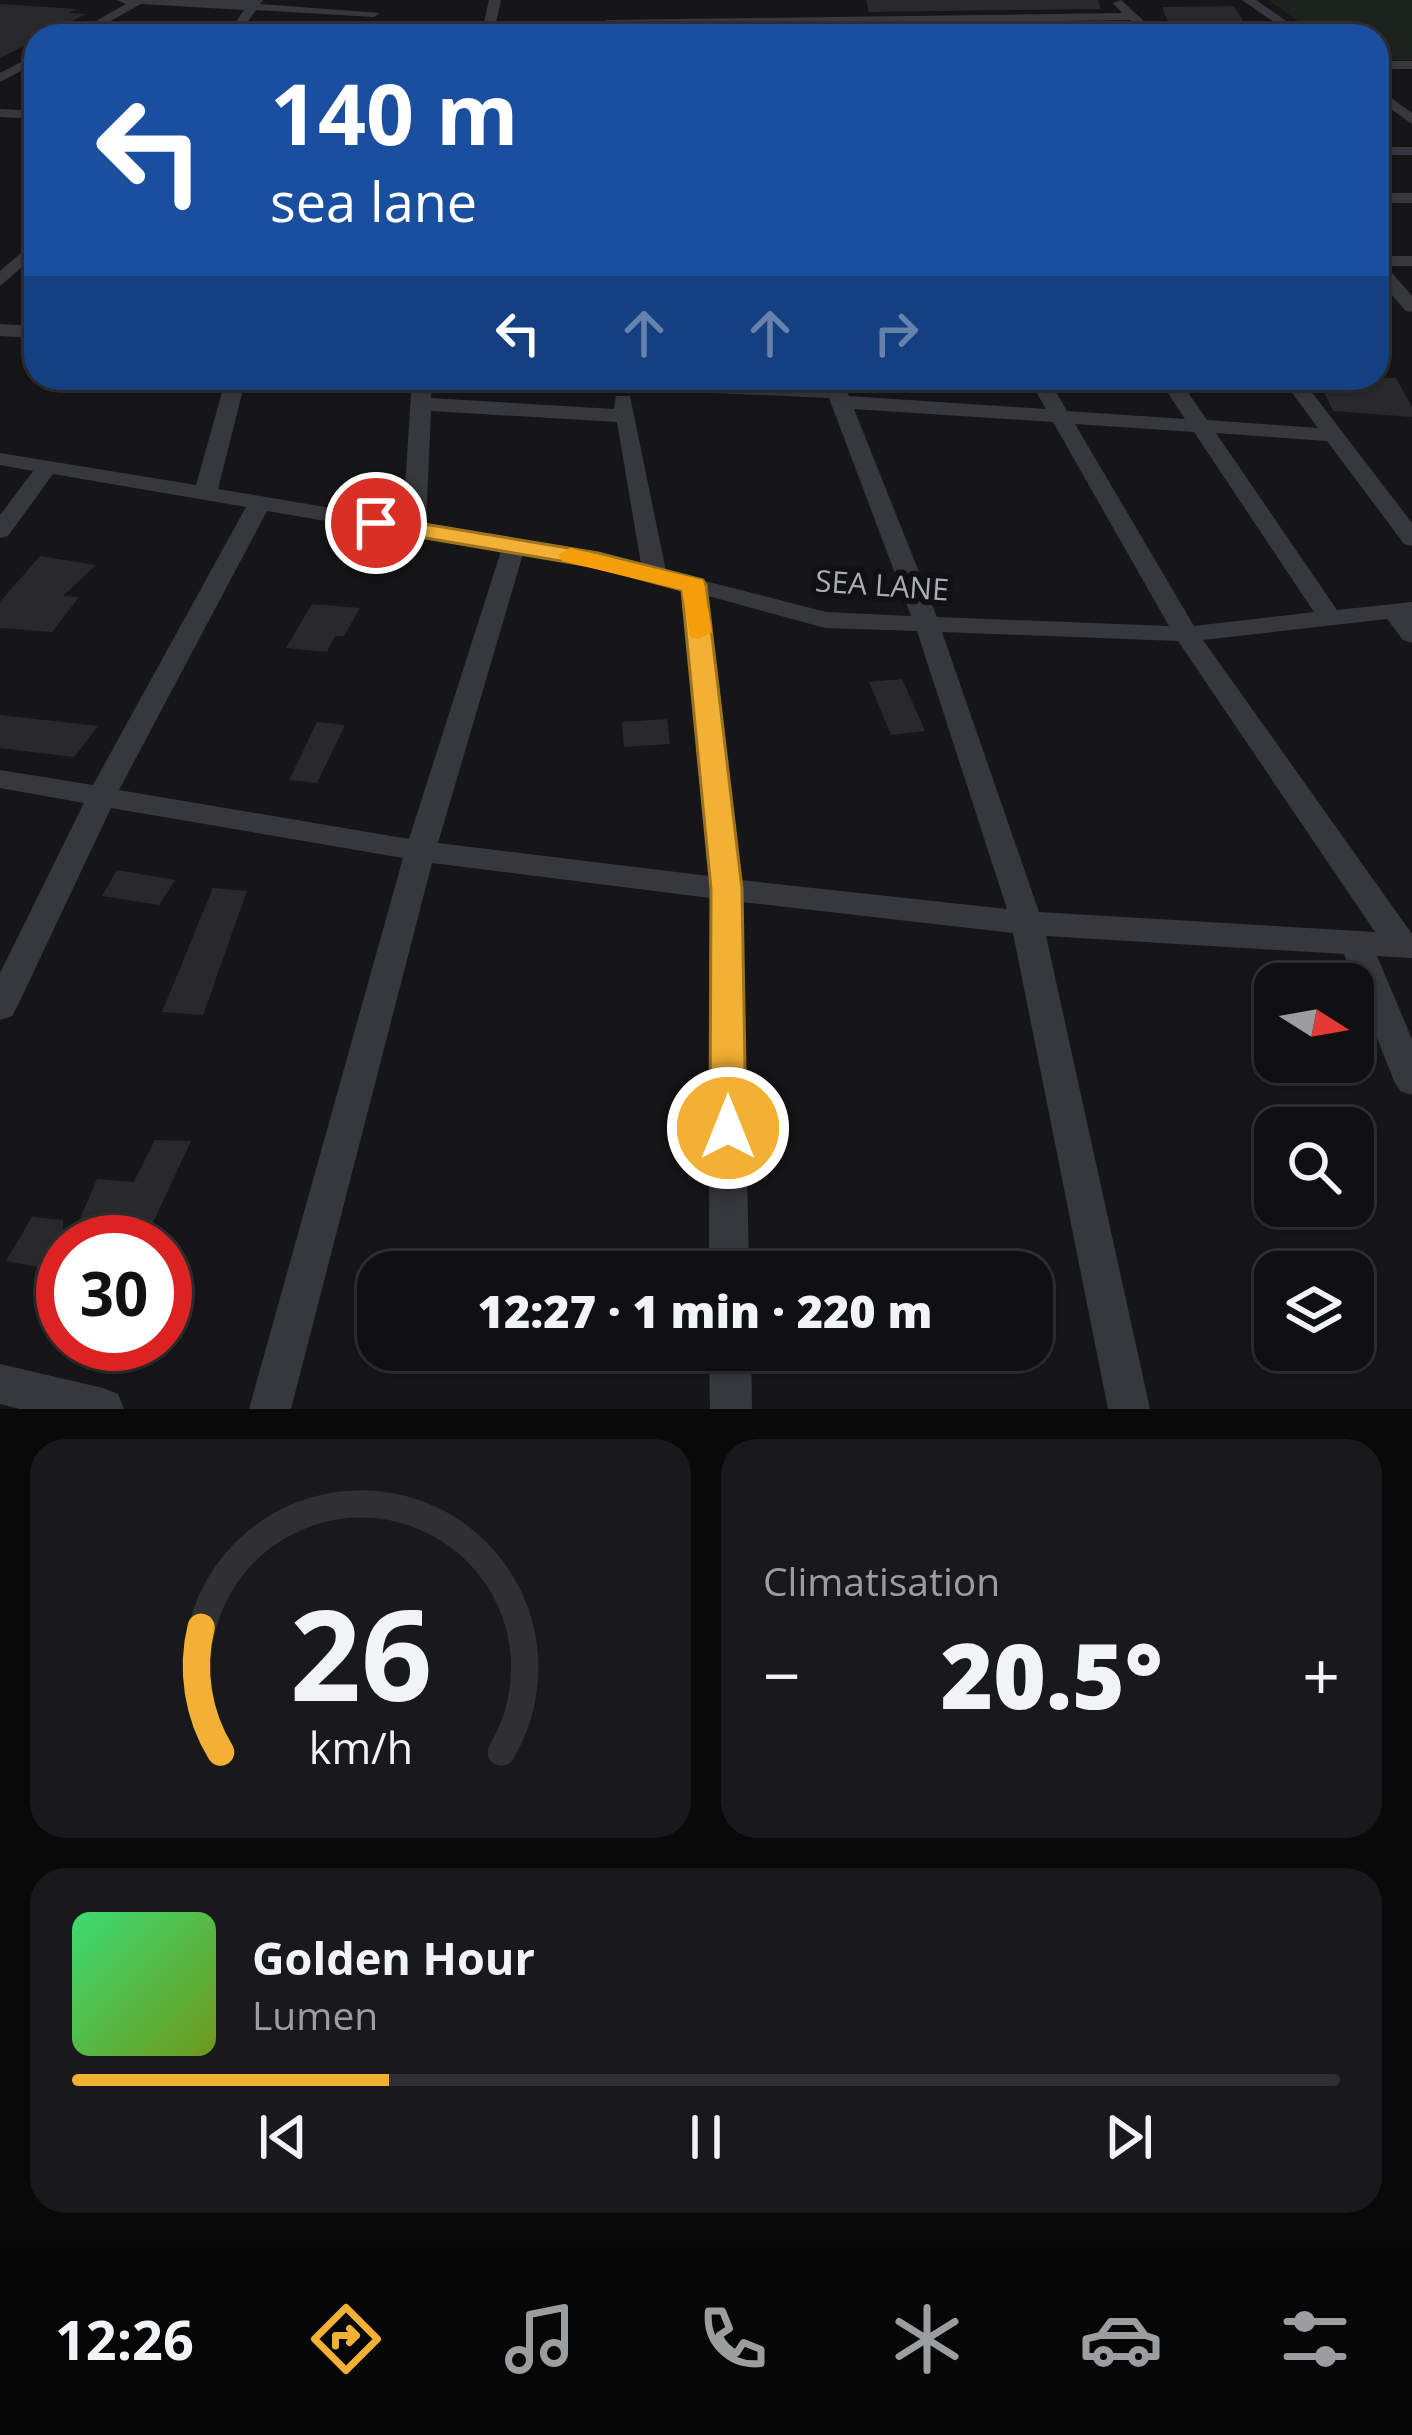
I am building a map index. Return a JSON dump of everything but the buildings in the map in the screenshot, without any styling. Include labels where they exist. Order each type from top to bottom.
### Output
[{"type":"street","points":[[123,0],[374,12]]},
{"type":"street","points":[[847,0],[857,24]]},
{"type":"street","points":[[924,0],[939,24]]},
{"type":"street","points":[[998,0],[1018,24]]},
{"type":"street","points":[[1116,0],[1141,24]]},
{"type":"street","points":[[1248,0],[1284,24]]},
{"type":"street","points":[[97,24],[139,1]]},
{"type":"street","points":[[812,24],[1132,16]]},
{"type":"street","points":[[1,280],[24,257]]},
{"type":"street","points":[[1389,279],[1412,307]]},
{"type":"street","points":[[205,495],[233,390]]},
{"type":"street","points":[[414,530],[422,390]]},
{"type":"street","points":[[622,390],[655,575]]},
{"type":"street","points":[[1045,390],[1186,634],[1407,946]]},
{"type":"street","points":[[1175,390],[1330,618]]},
{"type":"street","points":[[1300,390],[1412,539]]},
{"type":"street","points":[[1129,1409],[1028,923],[927,624],[837,391],[1198,428],[1336,435]]},
{"type":"street","points":[[422,404],[626,416]]},
{"type":"street","name":"SEA LANE","points":[[0,459],[514,546],[655,575],[825,620],[1186,634],[1403,610]]},
{"type":"street","points":[[0,530],[46,467]]},
{"type":"street","points":[[0,1007],[101,797],[259,504]]},
{"type":"street","points":[[270,1409],[420,851],[514,546]]},
{"type":"street","points":[[694,585],[726,889],[729,1251]]},
{"type":"street","points":[[1403,610],[1412,635]]},
{"type":"street","points":[[0,779],[420,851],[726,889],[1028,923],[1407,946]]},
{"type":"street","points":[[1356,943],[1412,1081]]},
{"type":"street","points":[[730,1371],[730,1409]]},
{"type":"street","points":[[0,1384],[103,1409]]},
{"type":"shaded area","points":[[1268,0],[1412,0],[1412,60],[1389,60],[1389,24],[1303,24]]},
{"type":"slow traffic","points":[[570,555],[694,585],[699,632]]},
{"type":"route","points":[[376,523],[598,560],[694,585],[726,889],[728,1128]]}]
